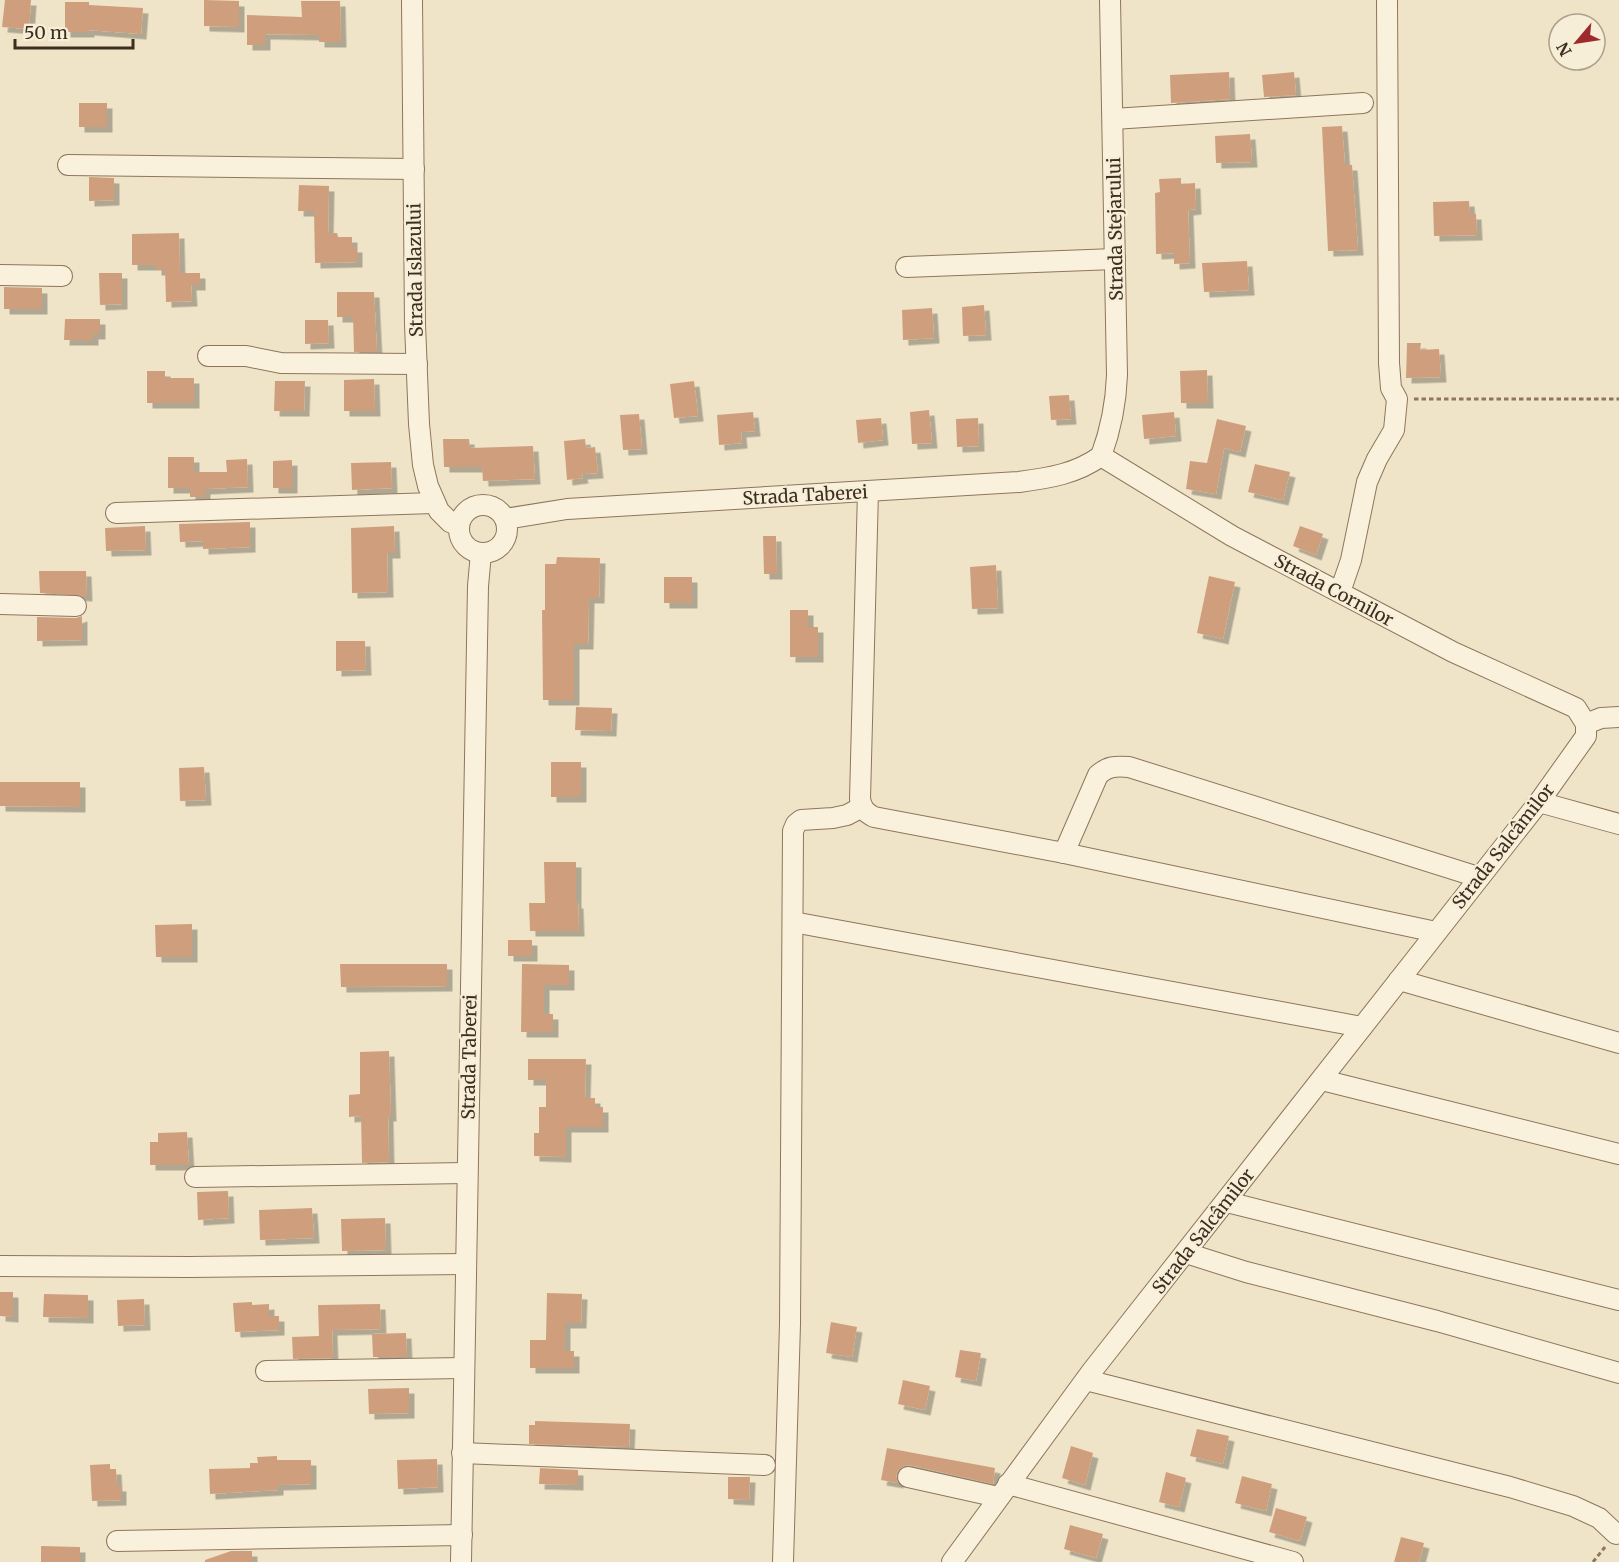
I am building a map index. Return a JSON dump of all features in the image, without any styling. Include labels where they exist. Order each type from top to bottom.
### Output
[{"type":"street","name":"Strada Islazului","points":[[412,0],[417,364],[423,465],[434,503],[445,518],[459,526]]},
{"type":"street","name":"Strada Stejarului","points":[[1101,456],[1116,404],[1117,375],[1110,0]]},
{"type":"street","points":[[1340,592],[1351,560],[1367,483],[1377,459],[1394,430],[1397,399],[1391,388],[1389,363],[1387,0]]},
{"type":"street","points":[[1113,119],[1362,103]]},
{"type":"street","points":[[68,165],[414,169]]},
{"type":"street","points":[[906,267],[1115,259]]},
{"type":"street","points":[[0,275],[62,276]]},
{"type":"street","points":[[208,356],[246,356],[281,363],[417,364]]},
{"type":"street","name":"Strada Taberei","points":[[505,519],[567,509],[1019,482],[1051,478],[1074,471],[1101,456]]},
{"type":"street","name":"Strada Cornilor","points":[[1101,456],[1232,536],[1581,716]]},
{"type":"street","points":[[868,491],[861,807],[866,813],[874,817],[1064,854],[1436,932]]},
{"type":"street","points":[[116,513],[434,503]]},
{"type":"street","points":[[476,506],[496,508],[505,519],[507,526],[505,540],[495,550],[482,553],[470,549],[461,539],[459,526],[464,514],[476,506]]},
{"type":"street","name":"Strada Taberei","points":[[461,1562],[478,598],[482,553]]},
{"type":"street","points":[[0,604],[76,606]]},
{"type":"street","points":[[1581,716],[1619,717]]},
{"type":"street","name":"Strada Salcâmilor","points":[[952,1562],[1086,1380],[1539,802],[1586,736],[1581,716]]},
{"type":"street","points":[[1064,854],[1098,775],[1106,768],[1116,766],[1129,767],[1478,877]]},
{"type":"street","points":[[1539,802],[1619,824]]},
{"type":"street","points":[[783,1562],[790,1324],[793,831],[801,820],[847,815],[861,807]]},
{"type":"street","points":[[793,922],[1362,1027]]},
{"type":"street","points":[[1399,980],[1619,1043]]},
{"type":"street","points":[[1322,1080],[1619,1154]]},
{"type":"street","points":[[195,1177],[467,1173]]},
{"type":"street","points":[[1227,1202],[1619,1300]]},
{"type":"street","points":[[1186,1253],[1246,1272],[1437,1321],[1619,1373]]},
{"type":"street","points":[[0,1266],[130,1268],[465,1264]]},
{"type":"street","points":[[267,1371],[464,1368]]},
{"type":"street","points":[[1086,1380],[1510,1487],[1573,1506],[1599,1518],[1616,1534]]},
{"type":"street","points":[[462,1453],[765,1465]]},
{"type":"street","points":[[908,1477],[1003,1490],[1293,1562]]},
{"type":"street","points":[[146,1528],[462,1529]]},
{"type":"street","points":[[117,1541],[462,1529]]},
{"type":"path","points":[[1397,399],[1619,399]]},
{"type":"building","points":[[5,0],[31,0],[29,29],[2,27]]},
{"type":"building","points":[[204,0],[239,1],[239,27],[204,26]]},
{"type":"building","points":[[301,1],[340,1],[341,42],[319,42],[319,35],[265,34],[265,45],[247,45],[247,15],[302,17]]},
{"type":"building","points":[[65,2],[89,2],[89,5],[143,8],[141,34],[89,30],[89,32],[65,32]]},
{"type":"building","points":[[1229,72],[1230,99],[1171,103],[1170,75]]},
{"type":"building","points":[[1294,72],[1296,95],[1264,97],[1262,75]]},
{"type":"building","points":[[79,103],[107,103],[107,127],[79,127]]},
{"type":"building","points":[[1342,126],[1345,165],[1352,165],[1358,250],[1328,251],[1322,127]]},
{"type":"building","points":[[1250,134],[1252,162],[1216,163],[1215,136]]},
{"type":"building","points":[[89,177],[114,178],[114,200],[89,201]]},
{"type":"building","points":[[1181,178],[1181,184],[1195,183],[1196,209],[1188,210],[1190,263],[1174,264],[1174,253],[1156,254],[1155,193],[1160,192],[1159,179]]},
{"type":"building","points":[[299,185],[329,186],[328,233],[337,233],[338,237],[352,237],[352,247],[357,247],[357,262],[315,263],[314,211],[298,211]]},
{"type":"building","points":[[1469,201],[1470,214],[1476,214],[1477,235],[1434,236],[1433,202]]},
{"type":"building","points":[[179,233],[180,273],[200,273],[200,285],[191,285],[192,301],[166,302],[165,270],[156,270],[156,265],[132,265],[132,234]]},
{"type":"building","points":[[1247,261],[1249,290],[1204,292],[1202,263]]},
{"type":"building","points":[[99,273],[122,273],[122,304],[100,305]]},
{"type":"building","points":[[4,287],[42,288],[42,309],[4,309]]},
{"type":"building","points":[[337,292],[374,292],[377,352],[354,352],[353,317],[337,317]]},
{"type":"building","points":[[984,305],[986,335],[963,336],[962,307]]},
{"type":"building","points":[[932,308],[934,338],[903,340],[902,310]]},
{"type":"building","points":[[65,319],[100,319],[100,334],[93,334],[93,340],[64,340]]},
{"type":"building","points":[[305,320],[328,320],[329,343],[305,344]]},
{"type":"building","points":[[1407,343],[1421,343],[1420,350],[1439,349],[1441,377],[1406,378]]},
{"type":"building","points":[[1207,370],[1208,403],[1181,403],[1180,371]]},
{"type":"building","points":[[147,371],[165,371],[165,378],[194,378],[194,403],[147,403]]},
{"type":"building","points":[[374,379],[375,411],[344,411],[344,380]]},
{"type":"building","points":[[275,381],[305,381],[304,411],[274,411]]},
{"type":"building","points":[[694,381],[698,416],[674,418],[670,384]]},
{"type":"building","points":[[1069,395],[1071,419],[1051,420],[1049,396]]},
{"type":"building","points":[[929,410],[932,443],[912,444],[910,412]]},
{"type":"building","points":[[753,412],[755,431],[741,432],[742,443],[719,445],[717,415]]},
{"type":"building","points":[[1174,412],[1176,436],[1144,439],[1142,415]]},
{"type":"building","points":[[639,414],[642,449],[623,450],[620,415]]},
{"type":"building","points":[[881,418],[883,440],[858,443],[856,420]]},
{"type":"building","points":[[978,418],[979,446],[957,447],[956,419]]},
{"type":"building","points":[[1217,419],[1246,426],[1240,452],[1224,448],[1216,494],[1186,489],[1190,461],[1207,463]]},
{"type":"building","points":[[443,439],[469,439],[470,448],[533,446],[535,479],[483,481],[482,467],[444,467]]},
{"type":"building","points":[[585,439],[586,448],[595,447],[598,473],[582,474],[583,478],[567,480],[564,441]]},
{"type":"building","points":[[168,457],[194,457],[194,472],[227,472],[226,460],[247,459],[248,487],[205,489],[205,497],[190,497],[190,488],[168,488]]},
{"type":"building","points":[[292,460],[292,488],[273,488],[273,461]]},
{"type":"building","points":[[391,462],[392,488],[352,490],[351,463]]},
{"type":"building","points":[[1255,464],[1290,472],[1283,500],[1248,492]]},
{"type":"building","points":[[250,522],[250,547],[203,549],[203,541],[180,542],[179,524]]},
{"type":"building","points":[[145,526],[146,550],[106,551],[105,528]]},
{"type":"building","points":[[394,526],[395,553],[387,553],[388,592],[352,593],[351,528]]},
{"type":"building","points":[[1300,526],[1323,534],[1316,555],[1293,546]]},
{"type":"building","points":[[763,536],[776,536],[777,574],[764,574]]},
{"type":"building","points":[[557,557],[600,558],[599,598],[589,598],[588,644],[574,644],[574,700],[543,700],[542,610],[545,610],[545,564],[556,564]]},
{"type":"building","points":[[996,565],[998,608],[972,609],[970,567]]},
{"type":"building","points":[[39,571],[86,571],[87,596],[40,593]]},
{"type":"building","points":[[1209,576],[1235,582],[1223,639],[1197,633]]},
{"type":"building","points":[[664,577],[692,577],[692,603],[664,603]]},
{"type":"building","points":[[790,610],[808,610],[808,627],[818,627],[818,657],[790,657]]},
{"type":"building","points":[[82,616],[82,640],[37,641],[37,617],[76,618]]},
{"type":"building","points":[[336,641],[365,641],[366,670],[336,671]]},
{"type":"building","points":[[576,707],[612,708],[611,731],[575,730]]},
{"type":"building","points":[[551,762],[581,762],[581,797],[551,797]]},
{"type":"building","points":[[204,767],[206,800],[180,801],[179,768]]},
{"type":"building","points":[[0,782],[80,782],[80,807],[0,806]]},
{"type":"building","points":[[544,862],[576,862],[579,931],[530,931],[529,903],[545,903]]},
{"type":"building","points":[[192,924],[192,957],[156,957],[155,925]]},
{"type":"building","points":[[508,940],[532,940],[532,956],[508,956]]},
{"type":"building","points":[[340,964],[447,964],[447,986],[341,987]]},
{"type":"building","points":[[522,964],[569,965],[569,985],[544,985],[544,1014],[553,1014],[553,1032],[521,1032]]},
{"type":"building","points":[[389,1051],[391,1116],[388,1116],[389,1162],[362,1163],[361,1116],[349,1117],[349,1095],[360,1094],[360,1052]]},
{"type":"building","points":[[528,1059],[586,1059],[585,1098],[595,1098],[595,1107],[603,1107],[603,1127],[566,1127],[566,1157],[534,1156],[534,1133],[539,1133],[539,1107],[546,1107],[546,1080],[528,1080]]},
{"type":"building","points":[[187,1132],[189,1165],[150,1165],[150,1142],[158,1142],[158,1133]]},
{"type":"building","points":[[228,1191],[229,1218],[198,1220],[197,1192]]},
{"type":"building","points":[[312,1208],[314,1238],[260,1240],[259,1210]]},
{"type":"building","points":[[385,1218],[386,1250],[342,1251],[341,1219]]},
{"type":"building","points":[[0,1292],[13,1292],[13,1317],[0,1316]]},
{"type":"building","points":[[547,1293],[582,1294],[581,1323],[565,1323],[565,1351],[574,1351],[574,1368],[530,1368],[530,1340],[546,1340]]},
{"type":"building","points":[[44,1294],[88,1295],[88,1318],[43,1317]]},
{"type":"building","points":[[144,1299],[145,1325],[118,1326],[117,1300]]},
{"type":"building","points":[[252,1302],[252,1305],[269,1304],[269,1316],[279,1316],[279,1330],[235,1332],[233,1303]]},
{"type":"building","points":[[380,1304],[381,1329],[332,1330],[333,1358],[293,1359],[292,1337],[319,1336],[318,1305]]},
{"type":"building","points":[[831,1322],[857,1327],[852,1357],[826,1353]]},
{"type":"building","points":[[406,1333],[407,1357],[373,1357],[372,1334]]},
{"type":"building","points":[[960,1350],[981,1353],[976,1381],[955,1377]]},
{"type":"building","points":[[903,1380],[930,1386],[925,1410],[898,1404]]},
{"type":"building","points":[[409,1388],[409,1413],[369,1414],[368,1389]]},
{"type":"building","points":[[535,1421],[630,1424],[629,1447],[529,1444],[529,1425],[535,1425]]},
{"type":"building","points":[[1197,1429],[1229,1436],[1223,1464],[1190,1456]]},
{"type":"building","points":[[1071,1446],[1093,1453],[1085,1485],[1062,1478]]},
{"type":"building","points":[[887,1448],[995,1468],[993,1484],[910,1465],[899,1469],[896,1475],[898,1483],[881,1480]]},
{"type":"building","points":[[277,1456],[277,1460],[311,1460],[311,1484],[278,1485],[278,1490],[210,1494],[209,1469],[250,1468],[250,1463],[258,1463],[257,1457]]},
{"type":"building","points":[[437,1459],[438,1487],[398,1489],[397,1460]]},
{"type":"building","points":[[110,1464],[110,1469],[116,1469],[117,1486],[121,1486],[121,1500],[92,1501],[90,1465]]},
{"type":"building","points":[[540,1468],[578,1470],[578,1485],[539,1484]]},
{"type":"building","points":[[1166,1472],[1186,1478],[1179,1507],[1159,1502]]},
{"type":"building","points":[[1242,1476],[1272,1484],[1266,1511],[1235,1503]]},
{"type":"building","points":[[728,1477],[750,1477],[749,1500],[728,1499]]},
{"type":"building","points":[[1276,1508],[1307,1517],[1300,1541],[1269,1532]]},
{"type":"building","points":[[1070,1525],[1103,1534],[1096,1558],[1064,1549]]},
{"type":"building","points":[[1401,1537],[1424,1543],[1419,1562],[1394,1562]]},
{"type":"building","points":[[41,1546],[80,1547],[80,1562],[41,1562]]},
{"type":"building","points":[[231,1551],[252,1551],[252,1562],[205,1562],[205,1560]]}]
